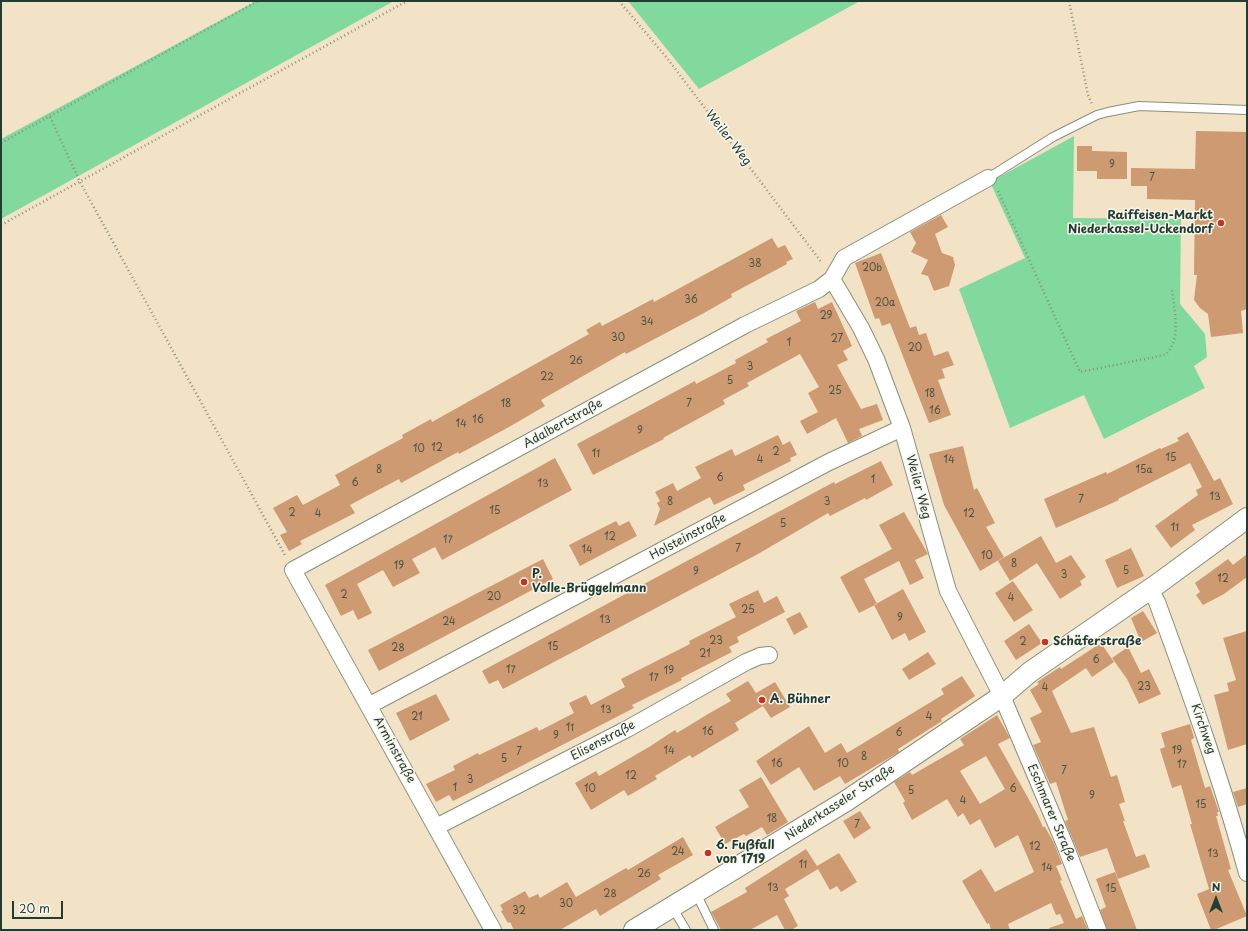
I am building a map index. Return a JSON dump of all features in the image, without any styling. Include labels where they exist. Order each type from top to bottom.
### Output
[{"type":"street","points":[[832,279],[844,258],[990,177]]},
{"type":"street","name":"Weiler Weg","points":[[832,279],[861,328],[873,353],[902,428],[948,591],[1002,696]]},
{"type":"street","name":"Adalbertstraße","points":[[294,570],[745,325],[819,289],[832,279]]},
{"type":"street","name":"Holsteinstraße","points":[[370,706],[829,462],[902,428]]},
{"type":"street","points":[[1002,696],[1030,672],[1150,589],[1247,518]]},
{"type":"street","name":"Arminstraße","points":[[294,570],[493,930]]},
{"type":"street","name":"Kirchweg","points":[[1150,589],[1157,602],[1212,757],[1234,823],[1247,873]]},
{"type":"street","name":"Elisenstraße","points":[[436,827],[627,729],[746,662],[760,656],[769,655]]},
{"type":"street","name":"Niederkasseler Straße","points":[[634,930],[846,801],[1002,696]]},
{"type":"street","name":"Eschmarer Straße","points":[[1002,696],[1066,845],[1098,930]]},
{"type":"lane","points":[[990,177],[1053,138],[1097,115],[1139,106],[1247,110]]},
{"type":"lane","points":[[696,892],[714,930]]},
{"type":"lane","points":[[672,907],[686,930]]},
{"type":"path","points":[[1,143],[258,1]]},
{"type":"path","points":[[1,225],[407,1]]},
{"type":"path","name":"Weiler Weg","points":[[619,1],[667,58],[814,251],[832,279]]},
{"type":"path","points":[[1069,1],[1088,95],[1097,115]]},
{"type":"path","points":[[50,117],[80,182],[294,570]]},
{"type":"path","points":[[990,177],[1080,372],[1165,355],[1169,351],[1176,330],[1172,289]]},
{"type":"green space","points":[[256,1],[394,1],[1,219],[1,139]]},
{"type":"green space","points":[[628,1],[860,1],[699,89]]},
{"type":"green space","points":[[1074,136],[1073,218],[1181,219],[1180,304],[1205,334],[1207,357],[1194,366],[1205,388],[1104,439],[1084,395],[1010,428],[959,289],[1025,258],[990,182]]},
{"type":"building","name":"Raiffeisen-Markt Niederkassel-Uckendorf","points":[[1196,131],[1247,132],[1247,309],[1241,311],[1243,333],[1211,337],[1208,314],[1200,308],[1194,300],[1197,275],[1194,275],[1195,200],[1147,199],[1147,186],[1131,186],[1131,168],[1195,169]]},
{"type":"building","points":[[1077,146],[1092,146],[1092,151],[1127,152],[1127,179],[1097,179],[1097,171],[1077,171]]},
{"type":"building","points":[[941,215],[948,227],[935,234],[942,253],[953,257],[955,265],[949,286],[934,291],[928,276],[921,274],[928,260],[911,252],[916,243],[910,232]]},
{"type":"building","points":[[772,238],[778,248],[785,245],[793,259],[786,262],[787,264],[731,294],[732,297],[704,313],[626,354],[625,352],[541,400],[545,406],[509,427],[459,454],[458,452],[401,483],[399,479],[350,505],[355,513],[300,541],[302,544],[289,551],[280,535],[287,532],[273,508],[297,495],[303,505],[340,485],[335,475],[403,438],[402,435],[431,419],[432,422],[589,334],[586,330],[600,322],[602,326],[653,299],[654,302]]},
{"type":"building","points":[[881,253],[910,328],[916,326],[919,335],[926,333],[934,356],[948,351],[954,365],[942,369],[945,378],[938,380],[951,415],[929,423],[890,323],[882,326],[879,318],[875,319],[855,263]]},
{"type":"building","points":[[815,302],[818,309],[832,302],[852,346],[843,351],[848,360],[837,365],[861,409],[877,404],[883,420],[859,429],[862,436],[848,443],[836,418],[807,434],[800,421],[818,412],[808,393],[819,387],[800,354],[747,383],[749,386],[723,400],[725,404],[663,438],[664,439],[593,475],[577,444],[695,381],[696,384],[736,363],[735,360],[768,342],[766,339],[801,321],[796,311]]},
{"type":"building","points":[[1188,432],[1214,481],[1220,478],[1233,504],[1192,525],[1195,530],[1171,548],[1155,526],[1198,495],[1196,490],[1202,487],[1190,463],[1118,499],[1119,500],[1056,528],[1044,499],[1106,472],[1107,474],[1160,448],[1161,449],[1179,441],[1177,438]]},
{"type":"building","points":[[778,435],[783,445],[790,441],[797,455],[790,458],[791,461],[743,485],[745,490],[714,505],[710,497],[654,526],[660,509],[657,503],[660,501],[655,492],[673,483],[677,491],[701,478],[695,467],[732,449],[735,456]]},
{"type":"building","points":[[963,446],[974,490],[977,488],[995,523],[986,527],[1004,557],[980,571],[944,505],[929,454]]},
{"type":"building","points":[[555,458],[572,490],[442,560],[435,547],[412,559],[420,573],[393,587],[383,570],[357,584],[372,613],[358,620],[353,610],[341,616],[325,585]]},
{"type":"building","points":[[881,461],[893,485],[866,500],[865,498],[830,516],[828,513],[758,554],[503,689],[498,680],[489,684],[482,671],[834,482],[835,484]]},
{"type":"building","points":[[904,512],[928,554],[915,560],[924,578],[910,585],[899,561],[864,579],[877,604],[859,613],[840,577],[892,549],[879,525]]},
{"type":"building","points":[[616,521],[619,526],[629,521],[637,536],[580,566],[569,545]]},
{"type":"building","points":[[1041,536],[1056,563],[1071,555],[1086,577],[1080,581],[1082,585],[1060,599],[1037,563],[1010,581],[998,561]]},
{"type":"building","points":[[1131,548],[1144,576],[1117,588],[1105,560]]},
{"type":"building","points":[[1247,554],[1247,577],[1224,594],[1203,605],[1196,595],[1200,592],[1195,583],[1228,559],[1233,565]]},
{"type":"building","points":[[543,559],[553,579],[379,671],[368,650]]},
{"type":"building","points":[[1013,581],[1033,610],[1014,622],[995,593]]},
{"type":"building","points":[[903,589],[926,632],[909,641],[905,633],[892,640],[874,605]]},
{"type":"building","points":[[758,590],[764,603],[777,596],[785,612],[737,637],[739,642],[729,647],[732,652],[681,678],[682,680],[632,705],[634,708],[467,794],[453,801],[449,795],[436,802],[426,784],[455,770],[453,766],[478,753],[479,755],[537,727],[539,731],[574,713],[569,703],[586,695],[591,705],[625,687],[621,679],[690,644],[689,641],[736,617],[729,604]]},
{"type":"building","points":[[1143,611],[1157,633],[1141,642],[1131,618]]},
{"type":"building","points":[[800,612],[808,627],[794,635],[786,619]]},
{"type":"building","points":[[1029,624],[1042,643],[1016,660],[1004,641]]},
{"type":"building","points":[[1247,631],[1247,744],[1228,750],[1214,695],[1229,691],[1227,683],[1236,680],[1223,638]]},
{"type":"building","points":[[1101,643],[1114,662],[1092,677],[1086,668],[1052,691],[1071,733],[1094,727],[1111,777],[1117,775],[1125,802],[1119,804],[1125,821],[1123,821],[1136,857],[1145,854],[1150,867],[1118,879],[1107,848],[1080,857],[1065,821],[1068,820],[1056,782],[1050,784],[1033,745],[1041,742],[1030,718],[1042,712],[1030,690],[1039,684],[1037,682],[1060,667],[1061,669]]},
{"type":"building","points":[[1128,647],[1141,673],[1149,669],[1161,694],[1139,704],[1127,679],[1112,658]]},
{"type":"building","points":[[928,652],[936,664],[909,680],[902,669]]},
{"type":"building","points":[[962,676],[975,696],[941,719],[942,721],[898,749],[899,752],[845,784],[840,776],[814,791],[799,767],[771,785],[756,761],[809,726],[825,753],[841,743],[847,753],[944,694],[941,689]]},
{"type":"building","points":[[748,681],[756,693],[775,682],[790,707],[771,718],[763,706],[735,723],[739,730],[692,758],[690,755],[655,776],[657,779],[628,796],[624,790],[591,810],[575,783],[596,771],[599,776],[675,730],[677,733],[731,701],[726,694]]},
{"type":"building","points":[[436,694],[450,720],[410,741],[396,713]]},
{"type":"building","points":[[997,715],[1010,738],[998,744],[1043,827],[1045,827],[1054,843],[1062,864],[1056,866],[1062,880],[1060,881],[1076,919],[1082,916],[1088,930],[1049,930],[1049,928],[1064,923],[1060,914],[1056,915],[1051,903],[1008,924],[1010,930],[991,930],[989,923],[987,924],[962,881],[981,869],[995,892],[1034,872],[1018,835],[995,848],[980,819],[970,825],[963,813],[958,817],[947,799],[912,820],[903,803],[905,801],[894,782],[910,772],[912,775],[964,745],[960,739]],"holes":[[[986,756],[1005,789],[980,804],[960,771]]]},
{"type":"building","points":[[1190,724],[1194,738],[1191,740],[1205,788],[1210,786],[1219,812],[1217,812],[1218,816],[1216,816],[1231,869],[1228,870],[1247,916],[1214,930],[1211,930],[1197,894],[1209,889],[1190,824],[1192,824],[1181,785],[1172,788],[1160,749],[1165,747],[1161,733]]},
{"type":"building","points":[[761,777],[788,822],[767,835],[762,827],[746,836],[744,834],[725,844],[715,827],[749,807],[739,790]]},
{"type":"building","points":[[1247,788],[1247,804],[1238,807],[1233,792]]},
{"type":"building","points":[[860,811],[871,828],[854,839],[843,821]]},
{"type":"building","points":[[683,837],[693,855],[658,875],[661,879],[600,916],[596,909],[560,930],[514,930],[510,922],[508,923],[501,911],[503,910],[500,905],[525,891],[529,898],[538,894],[540,898],[567,882],[576,897],[626,868],[628,870]]},
{"type":"building","points":[[806,849],[817,866],[839,853],[857,882],[841,892],[837,886],[830,890],[818,869],[785,889],[789,896],[784,899],[798,926],[791,930],[785,930],[777,915],[750,930],[721,930],[711,912],[747,892],[745,888]]},
{"type":"building","points":[[1115,872],[1137,930],[1107,930],[1100,910],[1106,907],[1096,879]]},
{"type":"place","name":"Raiffeisen-Markt Niederkassel-Uckendorf","points":[[1221,223]]},
{"type":"place","name":"P. Volle-Brüggelmann","points":[[524,582]]},
{"type":"place","name":"Schäferstraße","points":[[1045,642]]},
{"type":"place","name":"A. Bühner","points":[[762,700]]},
{"type":"place","name":"6. Fußfall von 1719","points":[[708,853]]}]
